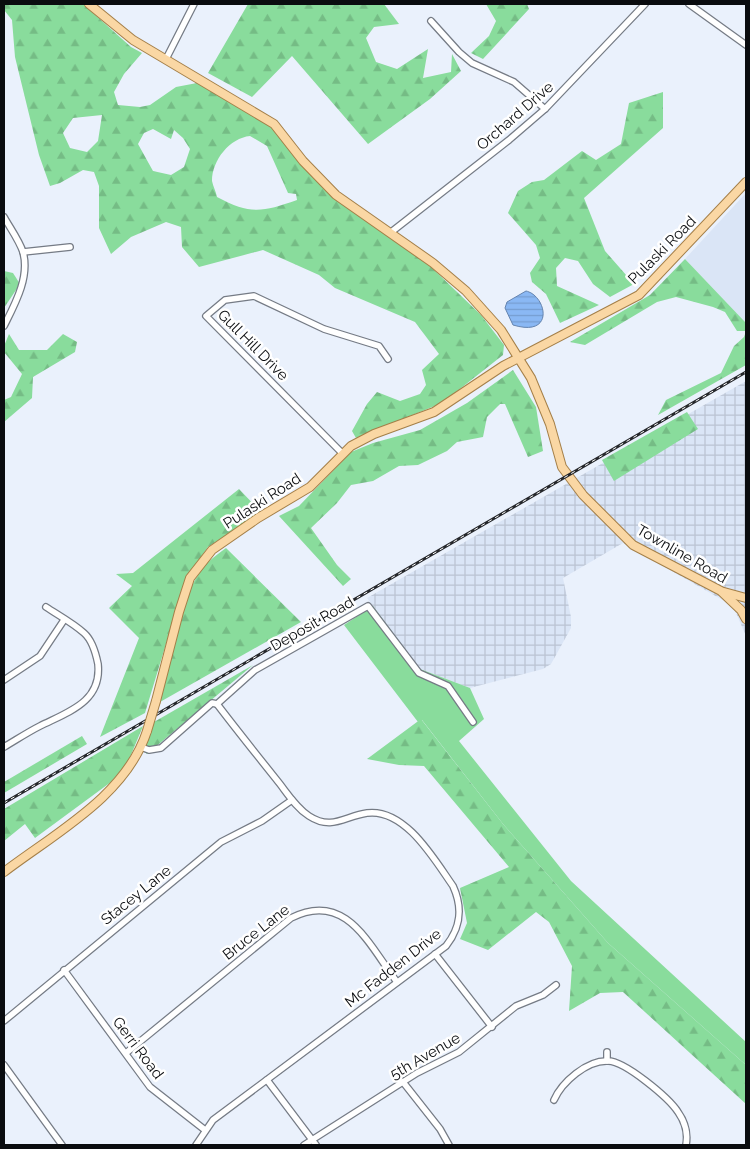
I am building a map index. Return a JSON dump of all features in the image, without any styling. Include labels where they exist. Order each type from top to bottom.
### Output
[{"type":"main road","name":"Townline Road","points":[[89,4],[133,40],[274,124],[303,161],[336,195],[433,264],[466,291],[500,330],[530,378],[550,424],[562,468],[583,495],[633,545],[721,591],[744,608],[746,619]]},
{"type":"main road","name":"Pulaski Road","points":[[4,872],[79,816],[111,788],[131,766],[147,731],[190,578],[212,550],[258,518],[310,487],[342,453],[374,434],[434,412],[486,376],[639,295],[746,182]]},
{"type":"main road","points":[[721,591],[746,598]]},
{"type":"street","points":[[166,59],[194,4]]},
{"type":"street","name":"Orchard Drive","points":[[390,233],[510,140],[545,109],[645,4]]},
{"type":"street","points":[[689,4],[746,45]]},
{"type":"street","points":[[431,21],[472,63],[514,82],[545,109]]},
{"type":"street","points":[[4,218],[22,252],[24,278],[15,304],[4,326]]},
{"type":"street","points":[[22,252],[70,247]]},
{"type":"street","name":"Gull Hill Drive","points":[[342,453],[206,316],[225,300],[254,296],[324,329],[379,346],[388,359]]},
{"type":"street","name":"Deposit Road","points":[[141,747],[149,750],[161,748],[212,703],[216,704],[255,670],[368,606],[419,673],[448,686],[473,722]]},
{"type":"street","points":[[4,747],[39,727],[77,709],[86,701],[95,688],[99,674],[97,658],[85,633],[46,607]]},
{"type":"street","points":[[4,680],[40,656],[64,620]]},
{"type":"street","name":"Mc Fadden Drive","points":[[196,1145],[213,1120],[436,954],[453,937],[458,924],[458,897],[444,874],[406,826],[389,815],[377,813],[366,813],[336,823],[324,822],[308,816],[292,800],[216,704]]},
{"type":"street","name":"Stacey Lane","points":[[4,1021],[221,842],[262,821],[292,800]]},
{"type":"street","name":"Bruce Lane","points":[[126,1053],[291,918],[310,910],[330,910],[347,917],[397,982]]},
{"type":"street","points":[[436,954],[492,1027]]},
{"type":"street","name":"Gerri Road","points":[[64,970],[150,1086],[205,1130]]},
{"type":"street","name":"5th Avenue","points":[[304,1145],[403,1082],[459,1052],[516,1006],[543,994],[556,985]]},
{"type":"street","points":[[607,1052],[607,1061]]},
{"type":"street","points":[[554,1100],[559,1088],[585,1068],[607,1061],[627,1067],[678,1111],[687,1132],[686,1145]]},
{"type":"street","points":[[4,1066],[62,1145]]},
{"type":"street","points":[[267,1080],[316,1145]]},
{"type":"street","points":[[403,1082],[440,1129],[449,1145]]},
{"type":"shaded area","points":[[746,193],[746,323],[685,259]]},
{"type":"shaded area","points":[[746,381],[746,636],[733,606],[623,543],[563,578],[571,617],[571,628],[551,664],[543,669],[470,688],[420,669],[367,598]]},
{"type":"green space","points":[[4,4],[83,4],[131,47],[142,53],[124,74],[114,92],[118,105],[140,107],[150,105],[176,87],[197,83],[273,128],[326,189],[430,266],[481,315],[504,345],[503,355],[442,403],[356,438],[352,431],[367,404],[377,392],[400,401],[420,394],[426,385],[422,370],[439,354],[415,322],[335,288],[319,275],[263,250],[199,267],[182,247],[181,227],[166,222],[131,237],[111,254],[99,228],[99,186],[94,172],[83,170],[60,183],[50,186],[39,155],[15,57],[12,20],[4,10]],"holes":[[[102,115],[98,141],[87,152],[70,148],[63,133],[73,118]],[[153,129],[171,139],[174,130],[183,138],[190,149],[184,167],[171,175],[153,171],[138,144],[144,133]],[[250,136],[267,146],[288,193],[296,194],[297,200],[257,210],[239,207],[217,197],[212,181],[215,165],[229,146]]]},
{"type":"green space","points":[[248,4],[384,4],[399,24],[374,27],[366,38],[376,62],[397,69],[428,49],[423,78],[451,72],[452,54],[461,71],[430,99],[368,144],[292,56],[252,97],[208,73]]},
{"type":"green space","points":[[486,4],[527,4],[529,9],[483,59],[471,53],[489,36],[496,21]]},
{"type":"green space","points":[[663,92],[663,128],[584,198],[605,251],[634,284],[610,297],[593,284],[578,261],[565,258],[556,268],[557,286],[599,305],[560,323],[546,294],[532,282],[530,273],[540,258],[536,245],[508,213],[518,191],[532,182],[544,180],[582,151],[596,160],[621,144],[629,103]]},
{"type":"green space","points":[[685,259],[746,323],[746,331],[737,331],[725,312],[676,297],[657,302],[585,345],[570,342],[650,295]]},
{"type":"green space","points":[[4,271],[13,273],[20,284],[4,308]]},
{"type":"green space","points":[[746,331],[746,365],[658,415],[666,400],[721,373],[734,346],[744,337]]},
{"type":"green space","points":[[9,334],[19,350],[47,350],[63,334],[77,342],[75,352],[33,377],[32,398],[4,422],[4,400],[11,397],[22,374],[4,352],[4,346]]},
{"type":"green space","points":[[513,370],[536,407],[543,451],[528,457],[505,404],[500,404],[487,417],[483,437],[457,442],[447,451],[418,465],[399,466],[373,481],[351,485],[337,503],[311,528],[337,565],[351,579],[343,586],[279,516],[299,506],[351,452],[373,443],[420,430],[467,403]]},
{"type":"green space","points":[[687,412],[698,429],[614,481],[602,460]]},
{"type":"green space","points":[[239,489],[261,512],[208,547],[186,578],[145,713],[100,737],[139,638],[109,608],[132,586],[116,574],[133,573]]},
{"type":"green space","points":[[226,548],[301,622],[160,702],[180,618],[191,587],[204,567]]},
{"type":"green space","points":[[373,606],[420,669],[470,688],[484,719],[459,741],[571,881],[746,1042],[746,1065],[608,943],[503,824],[422,720],[418,722],[344,625]]},
{"type":"green space","points":[[253,665],[147,754],[143,751],[154,722]]},
{"type":"green space","points":[[421,719],[503,824],[608,943],[746,1065],[746,1104],[623,992],[600,993],[569,1011],[572,966],[549,922],[536,912],[488,950],[460,939],[467,923],[460,888],[509,867],[424,766],[399,765],[367,759]]},
{"type":"green space","points":[[143,726],[128,762],[111,782],[35,838],[25,824],[4,841],[4,809]]},
{"type":"green space","points":[[82,736],[87,744],[4,793],[4,782]]},
{"type":"water","points":[[526,291],[533,294],[542,307],[541,321],[536,326],[513,325],[505,308],[507,302]]},
{"type":"railway","points":[[4,803],[746,372]]}]
